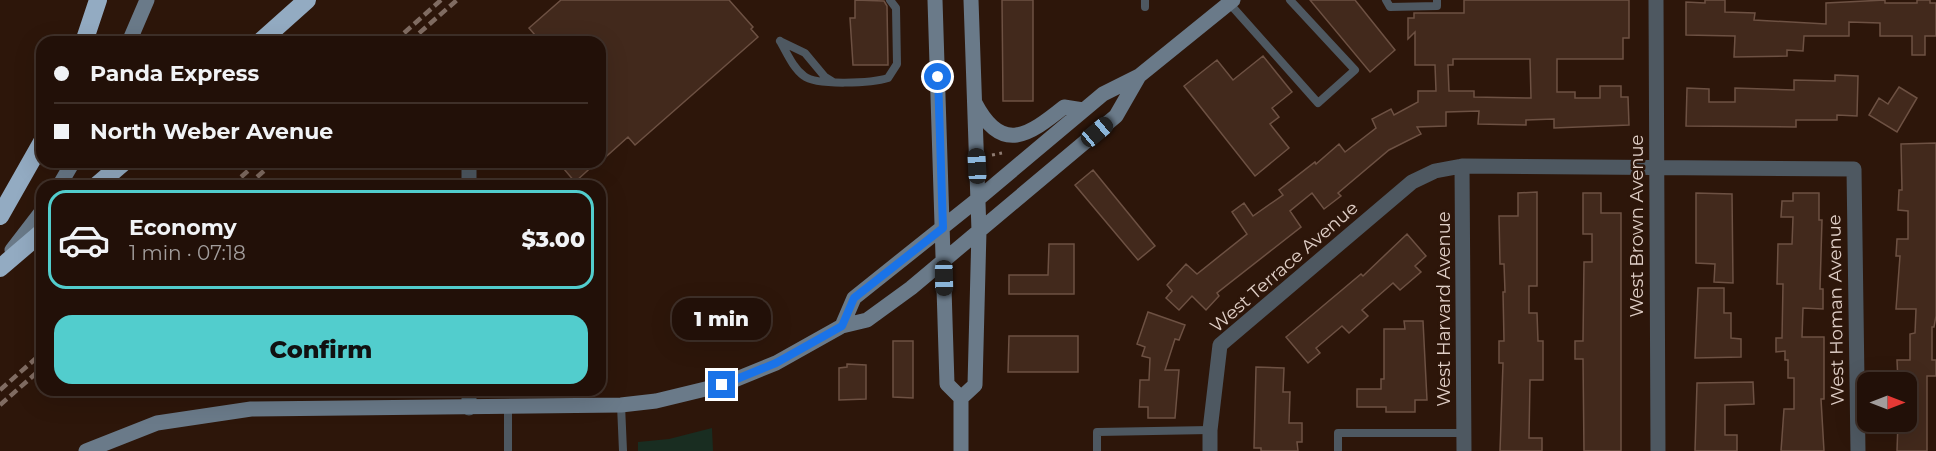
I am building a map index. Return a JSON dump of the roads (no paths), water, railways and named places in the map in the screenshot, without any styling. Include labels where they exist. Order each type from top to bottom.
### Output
[{"type":"highway","points":[[86,36],[98,0]]},
{"type":"highway","points":[[267,36],[307,0]]},
{"type":"highway","points":[[0,216],[36,153]]},
{"type":"highway","points":[[103,180],[117,168]]},
{"type":"highway","points":[[0,266],[36,237]]},
{"type":"main road","points":[[132,36],[147,0]]},
{"type":"main road","points":[[935,0],[947,384],[962,398]]},
{"type":"main road","points":[[961,451],[962,398],[975,385],[979,231],[971,0]]},
{"type":"main road","points":[[842,326],[854,298],[943,228],[1102,94],[1139,76],[1231,2]]},
{"type":"main road","points":[[86,451],[157,423],[251,409],[621,405],[695,392],[739,379],[776,363],[842,326],[867,320],[944,260],[1116,116],[1139,76]]},
{"type":"main road","points":[[974,102],[987,122],[998,131],[1018,135],[1037,129],[1064,107],[1083,110]]},
{"type":"main road","points":[[0,266],[36,219]]},
{"type":"street","name":"West Brown Avenue","points":[[1656,0],[1658,451]]},
{"type":"street","name":"West Terrace Avenue","points":[[1210,451],[1210,430],[1220,345],[1412,183],[1435,171],[1462,166],[1854,169]]},
{"type":"street","name":"West Harvard Avenue","points":[[1462,166],[1464,451]]},
{"type":"street","name":"West Homan Avenue","points":[[1854,169],[1858,451]]},
{"type":"street","points":[[469,396],[469,408]]},
{"type":"lane","points":[[835,82],[825,77],[805,53],[780,41],[804,76],[815,81],[835,82],[882,80],[893,75],[897,64],[896,8],[890,0]]},
{"type":"lane","points":[[1231,2],[1318,103],[1355,70],[1290,0]]},
{"type":"lane","points":[[1386,0],[1389,7],[1437,6],[1437,0]]},
{"type":"lane","points":[[621,405],[623,451]]},
{"type":"lane","points":[[508,407],[508,451]]},
{"type":"lane","points":[[1097,451],[1097,432],[1210,430]]},
{"type":"lane","points":[[1338,451],[1338,432],[1464,433]]},
{"type":"railway","points":[[401,36],[441,0]]},
{"type":"railway","points":[[416,36],[457,0]]},
{"type":"railway","points":[[238,180],[251,168]]},
{"type":"railway","points":[[254,180],[267,168]]},
{"type":"railway","points":[[0,390],[36,358]]},
{"type":"railway","points":[[0,405],[36,373]]}]
